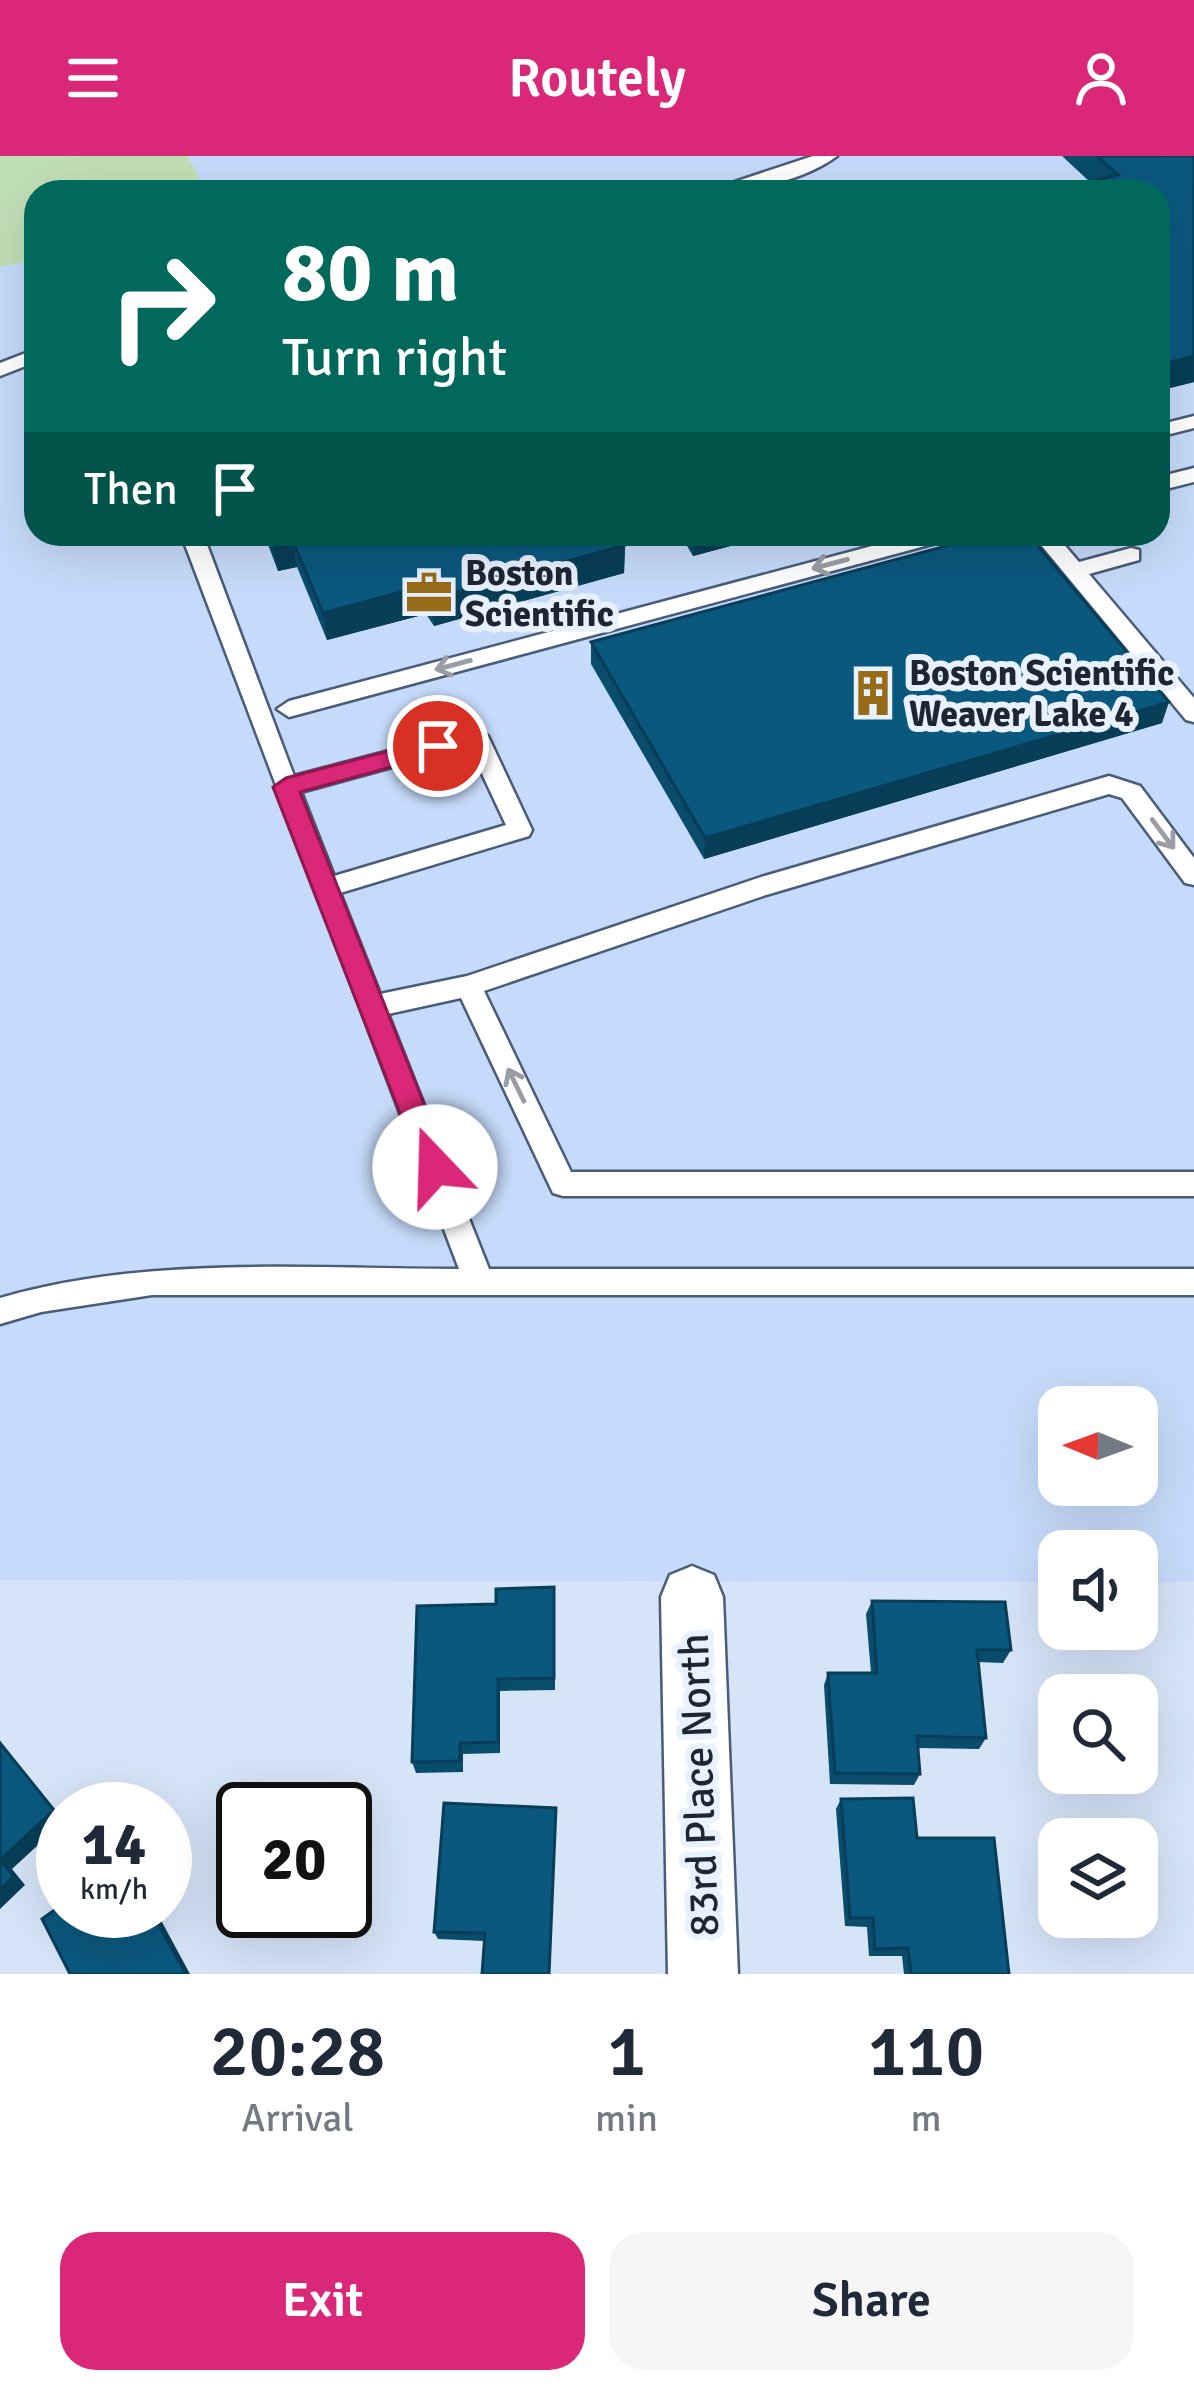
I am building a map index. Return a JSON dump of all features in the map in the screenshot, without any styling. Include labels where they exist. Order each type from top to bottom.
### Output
[{"type":"street","name":"83rd Place North","points":[[692,1597],[703,1974]]},
{"type":"lane","points":[[758,180],[810,166],[827,156]]},
{"type":"lane","points":[[197,546],[479,1282]]},
{"type":"lane","points":[[290,709],[898,546]]},
{"type":"lane","points":[[1052,546],[1194,714]]},
{"type":"lane","points":[[1074,571],[1132,555]]},
{"type":"lane","points":[[286,787],[476,736],[520,830],[326,888]]},
{"type":"lane","points":[[375,1006],[469,986],[761,887],[1108,785],[1131,793],[1194,876]]},
{"type":"lane","points":[[469,986],[563,1184],[1194,1184]]},
{"type":"lane","points":[[0,1311],[41,1299],[152,1282],[1194,1282]]},
{"type":"shaded area","points":[[188,156],[1194,156],[1194,1582],[1158,1582],[1158,1530],[1038,1530],[1038,1582],[0,1580],[0,267],[24,262],[24,546],[1170,546],[1170,180],[200,180]]},
{"type":"green space","points":[[0,156],[188,156],[200,180],[24,180],[24,262],[0,267]]},
{"type":"building","points":[[1097,156],[1194,156],[1194,356],[1170,362],[1170,180],[1097,180],[1118,175]]},
{"type":"building","points":[[295,546],[621,546],[431,599],[423,586],[323,613]]},
{"type":"building","name":"Boston Scientific Weaver Lake 4","points":[[946,546],[1038,546],[1169,702],[705,838],[591,642]]},
{"type":"building","points":[[554,1587],[554,1678],[498,1679],[498,1742],[460,1743],[460,1761],[412,1762],[417,1606],[496,1604],[496,1589]]},
{"type":"building","points":[[872,1601],[1005,1602],[1011,1650],[977,1650],[986,1738],[917,1736],[920,1774],[835,1773],[828,1673],[877,1673]]},
{"type":"building","points":[[0,1743],[36,1788],[36,1827],[0,1860]]},
{"type":"building","points":[[913,1798],[917,1838],[994,1838],[1009,1974],[911,1974],[908,1948],[875,1949],[873,1918],[850,1918],[841,1799]]},
{"type":"building","points":[[444,1803],[556,1808],[549,1974],[482,1974],[485,1933],[434,1932]]},
{"type":"building","points":[[0,1860],[14,1876],[0,1889]]},
{"type":"building","points":[[52,1938],[166,1938],[186,1974],[70,1974]]},
{"type":"place","name":"Boston Scientific","points":[[429,593]]},
{"type":"place","name":"Boston Scientific Weaver Lake 4","points":[[873,693]]},
{"type":"route","points":[[435,1167],[286,787],[438,746]]}]
